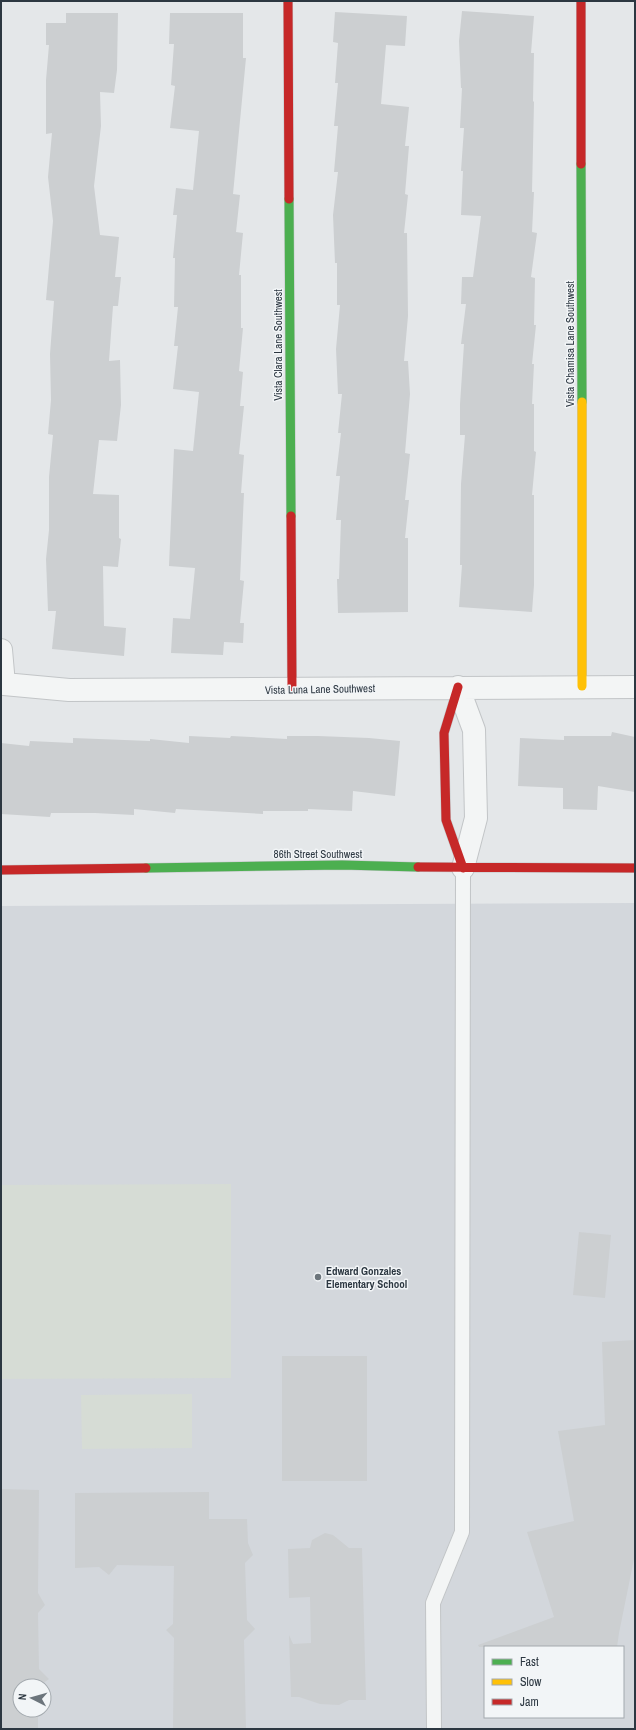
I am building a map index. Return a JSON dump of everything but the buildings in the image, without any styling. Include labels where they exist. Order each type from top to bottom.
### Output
[{"type":"street","name":"Vista Clara Lane Southwest","points":[[288,1],[292,689]]},
{"type":"street","name":"Vista Chamisa Lane Southwest","points":[[581,1],[582,686]]},
{"type":"street","name":"Vista Luna Lane Southwest","points":[[1,650],[4,684],[69,690],[582,686],[635,687]]},
{"type":"street","points":[[458,687],[474,730],[476,818],[463,868]]},
{"type":"street","points":[[458,687],[444,733],[446,820],[463,868]]},
{"type":"street","name":"86th Street Southwest","points":[[1,870],[342,865],[463,868],[635,868]]},
{"type":"lane","points":[[434,1729],[432,1603],[462,1532],[463,868]]},
{"type":"shaded area","name":"Edward Gonzales Elementary School","points":[[635,903],[635,1729],[1,1729],[1,906]]},
{"type":"shaded area","points":[[231,1184],[231,1378],[1,1379],[1,1185]]},
{"type":"shaded area","points":[[192,1394],[192,1448],[82,1449],[81,1395]]},
{"type":"traffic: fast","points":[[581,164],[582,402]]},
{"type":"traffic: fast","points":[[289,199],[291,516]]},
{"type":"traffic: fast","points":[[146,868],[342,865],[418,867]]},
{"type":"traffic: slow","points":[[582,402],[582,686]]},
{"type":"traffic: jam","points":[[288,1],[289,199]]},
{"type":"traffic: jam","points":[[581,1],[581,164]]},
{"type":"traffic: jam","points":[[291,516],[292,689]]},
{"type":"traffic: jam","points":[[458,687],[444,733],[446,820],[463,868]]},
{"type":"traffic: jam","points":[[418,867],[635,868]]},
{"type":"traffic: jam","points":[[1,870],[146,868]]},
{"type":"place","name":"Edward Gonzales Elementary School","points":[[318,1277]]}]
